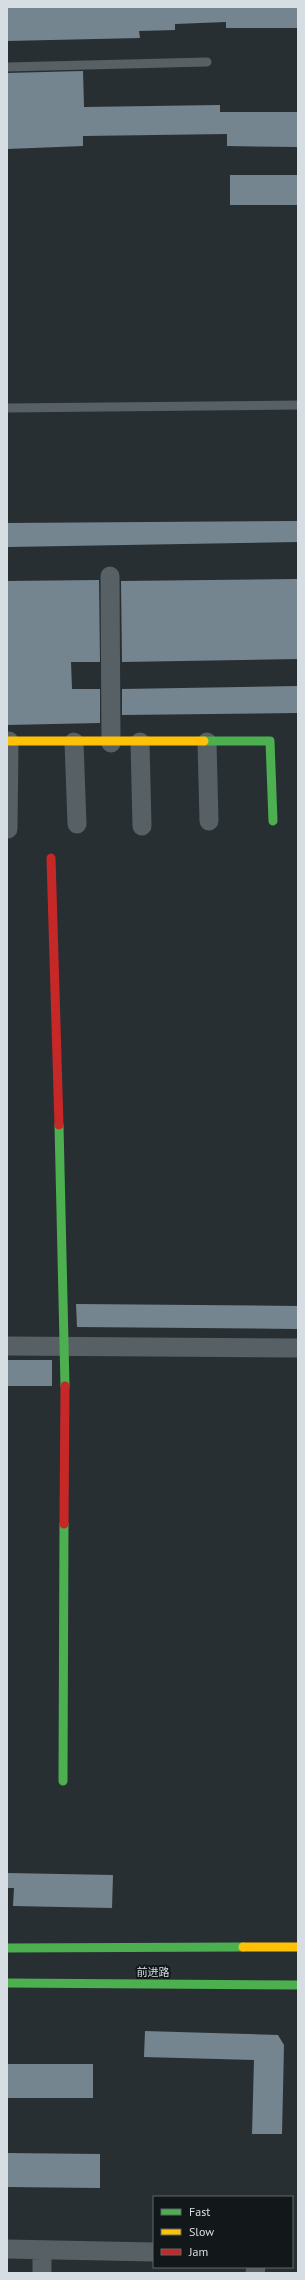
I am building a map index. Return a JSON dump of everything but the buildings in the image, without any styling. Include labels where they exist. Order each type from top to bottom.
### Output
[{"type":"street","points":[[110,576],[111,743]]},
{"type":"street","points":[[8,829],[8,741],[111,743],[270,741],[273,821]]},
{"type":"street","points":[[74,742],[77,824]]},
{"type":"street","points":[[140,742],[142,826]]},
{"type":"street","points":[[207,742],[209,821]]},
{"type":"street","points":[[52,858],[65,1347],[63,1781]]},
{"type":"street","points":[[7,1346],[298,1348]]},
{"type":"street","points":[[7,1948],[298,1947]]},
{"type":"street","name":"前进路","points":[[7,1983],[298,1985]]},
{"type":"street","points":[[7,2249],[153,2252]]},
{"type":"street","points":[[42,2250],[42,2273]]},
{"type":"lane","points":[[7,67],[207,62]]},
{"type":"lane","points":[[7,408],[298,405]]},
{"type":"traffic: fast","points":[[204,741],[270,741],[273,821]]},
{"type":"traffic: fast","points":[[59,1125],[65,1386]]},
{"type":"traffic: fast","points":[[63,1781],[64,1524]]},
{"type":"traffic: fast","points":[[7,1948],[243,1947]]},
{"type":"traffic: fast","points":[[7,1983],[298,1985]]},
{"type":"traffic: slow","points":[[7,741],[204,741]]},
{"type":"traffic: slow","points":[[243,1947],[298,1947]]},
{"type":"traffic: jam","points":[[51,858],[59,1125]]},
{"type":"traffic: jam","points":[[64,1524],[65,1386]]}]
